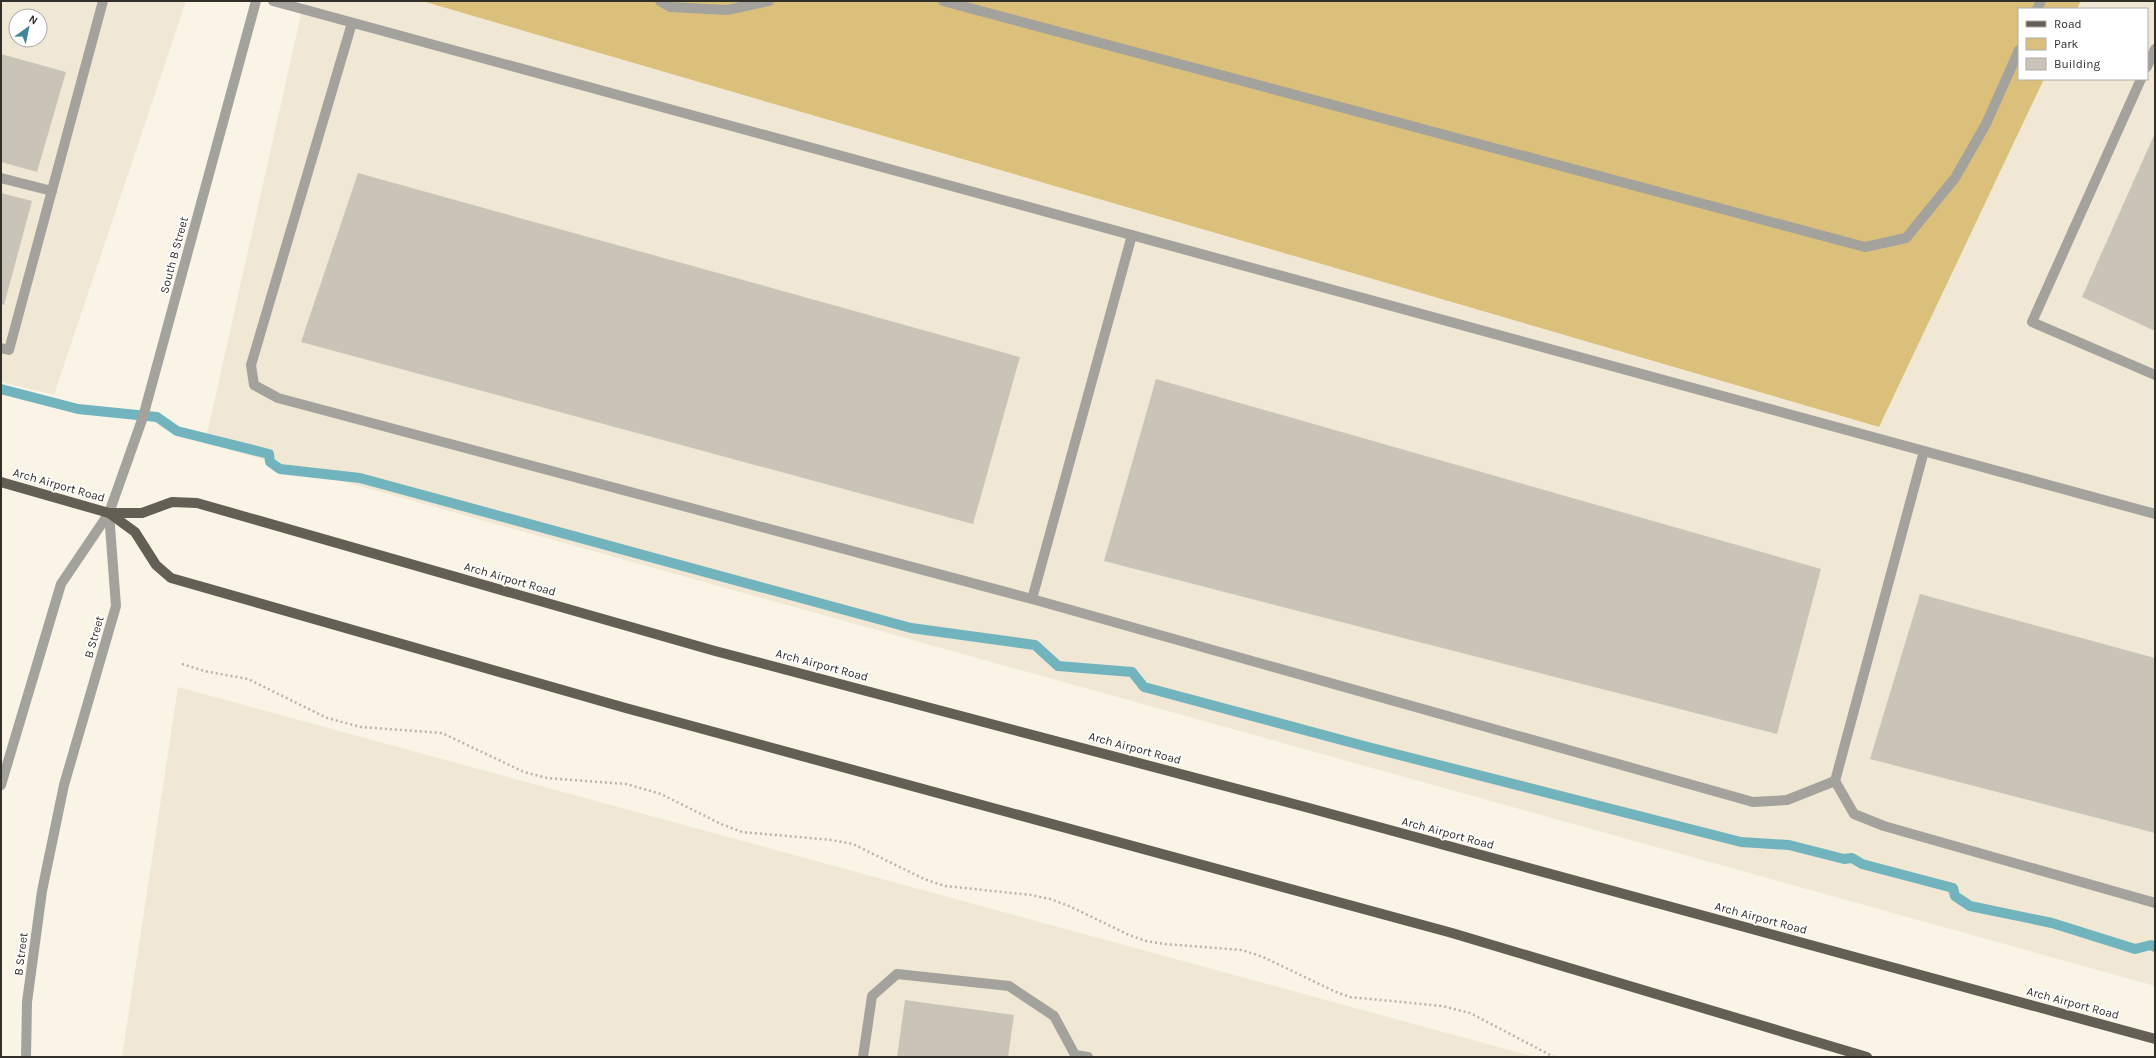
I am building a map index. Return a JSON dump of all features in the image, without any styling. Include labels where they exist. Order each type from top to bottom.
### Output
[{"type":"main road","name":"Arch Airport Road","points":[[1,482],[109,513],[142,513],[172,502],[197,503],[715,651],[1309,808],[2155,1039]]},
{"type":"main road","name":"Arch Airport Road","points":[[109,513],[135,532],[156,565],[171,578],[622,707],[1452,933],[1866,1057]]},
{"type":"street","points":[[1,348],[9,350],[103,1]]},
{"type":"street","name":"South B Street","points":[[109,513],[143,417],[256,1]]},
{"type":"street","points":[[273,1],[2155,514]]},
{"type":"street","points":[[660,1],[670,7],[727,10],[769,1]]},
{"type":"street","points":[[943,1],[1865,247],[1906,238],[1955,178],[1986,124],[2018,52]]},
{"type":"street","points":[[352,23],[251,366],[254,385],[278,398],[1032,599],[1754,802],[1788,800],[1835,781]]},
{"type":"street","points":[[2148,65],[2155,49]]},
{"type":"street","points":[[2141,80],[2032,322],[2155,376]]},
{"type":"street","points":[[1,178],[52,192]]},
{"type":"street","points":[[1032,599],[1132,235]]},
{"type":"street","points":[[1924,451],[1835,781],[1854,814],[1884,826],[2155,903]]},
{"type":"street","points":[[1,785],[61,584],[109,513]]},
{"type":"street","name":"B Street","points":[[26,1057],[27,1002],[42,891],[64,785],[116,606],[109,513]]},
{"type":"street","points":[[862,1057],[872,996],[897,974],[1009,986],[1054,1016],[1075,1056],[1088,1057]]},
{"type":"path","points":[[182,664],[204,671],[248,679],[327,718],[341,722],[361,727],[442,733],[524,772],[546,778],[626,784],[661,794],[721,824],[742,832],[832,840],[853,844],[924,879],[945,886],[1031,895],[1050,899],[1069,906],[1129,935],[1146,941],[1165,944],[1242,950],[1263,956],[1336,992],[1350,996],[1367,1000],[1442,1006],[1463,1011],[1554,1057]]},
{"type":"shaded area","points":[[1,1],[186,1],[54,395],[1,382]]},
{"type":"shaded area","points":[[304,1],[422,1],[1878,427],[2044,80],[2148,80],[2148,8],[2078,8],[2081,1],[2155,1],[2155,986],[205,443]]},
{"type":"shaded area","points":[[178,687],[1535,1057],[122,1057]]},
{"type":"green space","points":[[422,1],[2081,1],[2078,8],[2018,8],[2018,80],[2044,80],[1879,427]]},
{"type":"building","points":[[1,54],[66,72],[37,172],[1,162]]},
{"type":"building","points":[[2155,133],[2155,331],[2082,297]]},
{"type":"building","points":[[358,173],[1020,357],[973,524],[301,342]]},
{"type":"building","points":[[1,193],[32,201],[4,305],[1,304]]},
{"type":"building","points":[[1156,379],[1821,569],[1777,734],[1104,561]]},
{"type":"building","points":[[1920,594],[2155,658],[2155,833],[1870,759]]},
{"type":"building","points":[[905,1000],[1014,1015],[1008,1057],[897,1057]]},
{"type":"waterway","points":[[1,389],[78,409],[157,417],[177,431],[269,454],[270,462],[280,469],[360,478],[911,628],[1035,645],[1058,666],[1132,672],[1144,687],[1368,747],[1741,842],[1789,845],[1844,859],[1852,858],[1862,864],[1953,888],[1955,896],[1970,906],[2052,923],[2135,949],[2151,945],[2155,947]]}]
